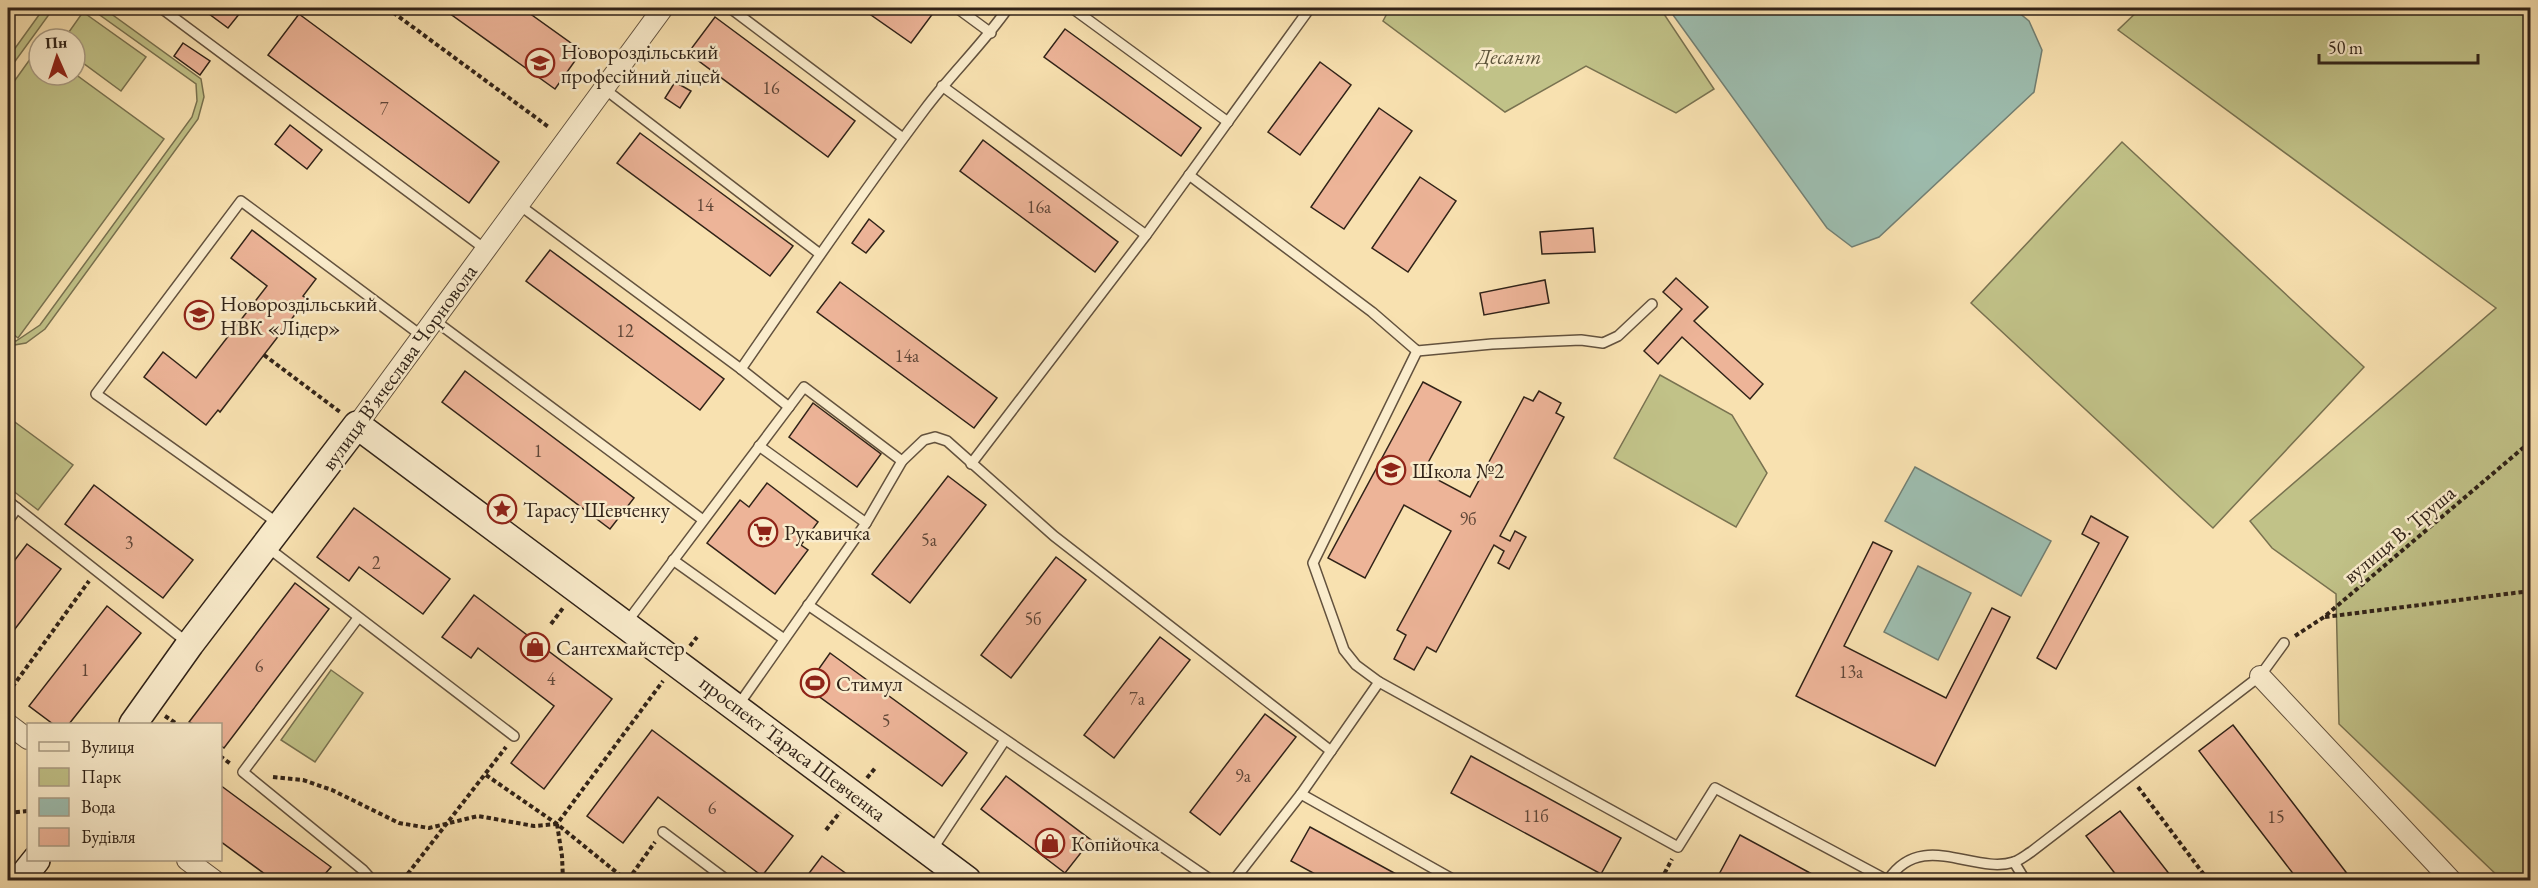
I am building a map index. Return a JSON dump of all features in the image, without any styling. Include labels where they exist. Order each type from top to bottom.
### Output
[{"type":"street","name":"вулиця Вʼячеслава Чорновола","points":[[134,723],[190,644],[273,535],[352,420],[422,336],[602,87],[663,8]]},
{"type":"street","name":"проспект Тараса Шевченка","points":[[352,420],[967,880]]},
{"type":"street","points":[[2260,676],[2451,880]]},
{"type":"street","points":[[8,724],[27,738]]},
{"type":"street","points":[[20,880],[35,861]]},
{"type":"street","points":[[188,861],[214,880]]},
{"type":"lane","points":[[161,8],[485,249]]},
{"type":"lane","points":[[730,8],[903,138]]},
{"type":"lane","points":[[957,8],[991,33]]},
{"type":"lane","points":[[741,369],[903,138],[942,86],[991,33],[1008,8]]},
{"type":"lane","points":[[1072,8],[1228,122]]},
{"type":"lane","points":[[971,464],[1146,235],[1310,8]]},
{"type":"lane","points":[[942,86],[1146,235]]},
{"type":"lane","points":[[602,87],[820,254]]},
{"type":"lane","points":[[1189,176],[1372,312],[1417,351],[1569,340],[1603,343],[1618,336],[1652,304]]},
{"type":"lane","points":[[422,336],[241,201],[96,394],[273,535],[358,618],[514,736]]},
{"type":"lane","points":[[518,204],[789,407]]},
{"type":"lane","points":[[434,320],[703,520]]},
{"type":"lane","points":[[1417,351],[1313,563],[1344,650],[1356,665],[1379,682],[1678,847],[1715,788],[1888,880],[1897,868],[1911,860],[1939,855],[1993,863],[2014,862],[2031,852],[2131,777],[2260,676],[2284,643]]},
{"type":"lane","points":[[625,624],[804,387],[902,461]]},
{"type":"lane","points":[[737,706],[866,523],[902,461],[924,440],[935,437],[947,441],[1054,536],[1331,751]]},
{"type":"lane","points":[[759,446],[866,523]]},
{"type":"lane","points":[[8,501],[190,644]]},
{"type":"lane","points":[[8,521],[17,508]]},
{"type":"lane","points":[[674,560],[784,639]]},
{"type":"lane","points":[[808,605],[1211,880]]},
{"type":"lane","points":[[358,618],[243,772],[363,870],[372,880]]},
{"type":"lane","points":[[1234,880],[1301,794],[1379,682]]},
{"type":"lane","points":[[931,851],[1005,740]]},
{"type":"lane","points":[[1301,794],[1454,880]]},
{"type":"lane","points":[[663,832],[727,880]]},
{"type":"lane","points":[[2014,862],[2025,880]]},
{"type":"path","points":[[387,8],[550,128]]},
{"type":"path","points":[[264,355],[352,420]]},
{"type":"path","name":"вулиця В. Труша","points":[[2284,643],[2324,617],[2530,442]]},
{"type":"path","points":[[8,693],[96,571]]},
{"type":"path","points":[[2324,617],[2530,591]]},
{"type":"path","points":[[690,647],[697,637]]},
{"type":"path","points":[[563,880],[557,824],[665,678]]},
{"type":"path","points":[[403,880],[514,736]]},
{"type":"path","points":[[243,772],[303,780],[332,790],[399,823],[429,828],[450,821],[478,816],[534,826],[557,824]]},
{"type":"path","points":[[486,775],[557,824],[627,880],[663,832]]},
{"type":"path","points":[[2131,777],[2208,880]]},
{"type":"path","points":[[8,813],[27,811]]},
{"type":"path","points":[[1661,880],[1678,847]]},
{"type":"green space","points":[[44,8],[59,8],[50,13],[40,27],[30,27]]},
{"type":"green space","points":[[90,8],[103,8],[201,79],[204,97],[198,119],[45,329],[26,343],[8,346],[8,340],[16,341],[40,325],[192,117],[197,101],[196,84]]},
{"type":"green space","name":"Десант","points":[[1390,8],[1660,8],[1714,89],[1676,113],[1586,66],[1505,112],[1383,21]]},
{"type":"green space","points":[[2141,8],[2530,8],[2530,880],[2502,880],[2339,724],[2336,594],[2272,548],[2250,521],[2496,308],[2118,30]]},
{"type":"green space","points":[[83,12],[146,57],[121,91],[87,66],[87,27],[72,27]]},
{"type":"green space","points":[[27,32],[27,45],[8,71],[8,58]]},
{"type":"green space","points":[[27,63],[27,87],[87,87],[87,83],[164,139],[18,338],[8,330],[8,90]]},
{"type":"green space","points":[[2122,142],[2364,367],[2213,528],[1971,303]]},
{"type":"green space","points":[[1660,375],[1732,415],[1767,473],[1736,527],[1614,458]]},
{"type":"green space","points":[[8,417],[73,465],[38,510],[8,487]]},
{"type":"green space","points":[[331,670],[363,693],[315,762],[281,740]]},
{"type":"water","points":[[1668,8],[2013,8],[2029,21],[2042,50],[2034,92],[1879,237],[1852,247],[1827,228]]},
{"type":"water","points":[[1915,467],[2051,541],[2021,596],[1885,521]]},
{"type":"water","points":[[1918,566],[1971,593],[1938,660],[1884,632]]},
{"type":"building","points":[[201,8],[244,8],[228,28]]},
{"type":"building","points":[[442,8],[522,8],[582,51],[555,89]]},
{"type":"building","points":[[861,8],[928,8],[934,12],[911,43]]},
{"type":"building","points":[[299,14],[499,162],[469,203],[268,55]]},
{"type":"building","points":[[715,17],[855,121],[828,157],[688,53]]},
{"type":"building","points":[[1065,29],[1201,128],[1181,156],[1044,57]]},
{"type":"building","points":[[183,43],[210,61],[200,75],[174,56]]},
{"type":"building","points":[[1320,62],[1351,85],[1300,155],[1268,132]]},
{"type":"building","points":[[675,82],[691,91],[680,108],[665,98]]},
{"type":"building","points":[[1379,108],[1412,131],[1344,229],[1311,207]]},
{"type":"building","points":[[290,125],[322,150],[307,169],[275,144]]},
{"type":"building","points":[[640,133],[793,246],[770,276],[617,163]]},
{"type":"building","points":[[983,140],[1118,242],[1095,272],[960,171]]},
{"type":"building","points":[[1420,177],[1456,201],[1408,272],[1372,248]]},
{"type":"building","points":[[869,219],[884,231],[866,253],[852,243]]},
{"type":"building","points":[[1593,228],[1595,252],[1542,254],[1540,232]]},
{"type":"building","points":[[252,230],[316,279],[303,296],[307,299],[220,412],[218,410],[206,425],[144,377],[163,352],[196,378],[267,286],[231,258]]},
{"type":"building","points":[[550,250],[724,379],[700,410],[526,281]]},
{"type":"building","points":[[1676,278],[1708,307],[1694,321],[1763,384],[1750,399],[1682,337],[1658,364],[1644,351],[1682,309],[1663,292]]},
{"type":"building","points":[[1545,280],[1549,303],[1484,315],[1480,293]]},
{"type":"building","points":[[840,282],[997,398],[974,428],[817,312]]},
{"type":"building","points":[[465,371],[634,498],[610,529],[442,402]]},
{"type":"building","points":[[1423,382],[1461,402],[1423,472],[1470,497],[1524,397],[1533,401],[1539,391],[1561,403],[1556,413],[1564,417],[1500,536],[1510,541],[1515,531],[1526,537],[1509,569],[1498,563],[1504,551],[1494,545],[1436,652],[1427,647],[1414,670],[1394,659],[1406,635],[1397,630],[1451,531],[1404,505],[1365,578],[1328,558]]},
{"type":"building","points":[[813,403],[881,454],[857,487],[789,437]]},
{"type":"building","points":[[948,476],[986,505],[910,603],[872,574]]},
{"type":"building","name":"Рукавичка","points":[[767,483],[818,522],[801,545],[808,550],[775,594],[707,543],[740,500],[749,507]]},
{"type":"building","points":[[94,485],[193,560],[163,598],[65,524]]},
{"type":"building","points":[[354,508],[450,579],[423,614],[359,567],[349,581],[317,557]]},
{"type":"building","points":[[2091,516],[2128,537],[2056,669],[2037,658],[2099,543],[2082,534]]},
{"type":"building","points":[[1873,542],[1892,551],[1844,646],[1946,698],[1992,608],[2010,617],[1935,766],[1796,696]]},
{"type":"building","points":[[27,544],[61,569],[8,638],[8,569]]},
{"type":"building","points":[[1056,557],[1086,580],[1011,678],[981,655]]},
{"type":"building","points":[[295,583],[329,609],[224,748],[222,746],[222,723],[189,722]]},
{"type":"building","points":[[474,595],[612,699],[544,789],[511,763],[554,706],[478,648],[471,658],[442,637]]},
{"type":"building","points":[[107,606],[141,633],[70,723],[52,723],[29,706]]},
{"type":"building","points":[[1160,637],[1190,660],[1114,758],[1084,735]]},
{"type":"building","points":[[830,653],[967,753],[942,786],[806,687]]},
{"type":"building","points":[[1265,714],[1296,737],[1220,835],[1190,812]]},
{"type":"building","points":[[2233,725],[2352,880],[2298,880],[2199,751]]},
{"type":"building","points":[[652,730],[793,836],[762,876],[658,797],[623,843],[587,816]]},
{"type":"building","points":[[1471,756],[1621,838],[1601,874],[1451,793]]},
{"type":"building","points":[[1006,776],[1091,840],[1065,873],[981,809]]},
{"type":"building","points":[[222,786],[331,867],[324,875],[331,880],[273,880],[222,842]]},
{"type":"building","points":[[2120,811],[2174,880],[2120,880],[2086,836]]},
{"type":"building","points":[[1310,827],[1407,880],[1326,880],[1291,861]]},
{"type":"building","points":[[1740,835],[1823,880],[1716,880]]},
{"type":"building","points":[[822,856],[855,880],[804,880]]},
{"type":"place","name":"Новороздільський професійний ліцей","points":[[540,63]]},
{"type":"place","name":"Новороздільський НВК «Лідер»","points":[[199,315]]},
{"type":"place","name":"Школа №2","points":[[1391,470]]},
{"type":"place","name":"Тарасу Шевченку","points":[[502,509]]},
{"type":"place","name":"Рукавичка","points":[[763,532]]},
{"type":"place","name":"Сантехмайстер","points":[[535,647]]},
{"type":"place","name":"Стимул","points":[[815,683]]},
{"type":"place","name":"Копійочка","points":[[1050,843]]}]
